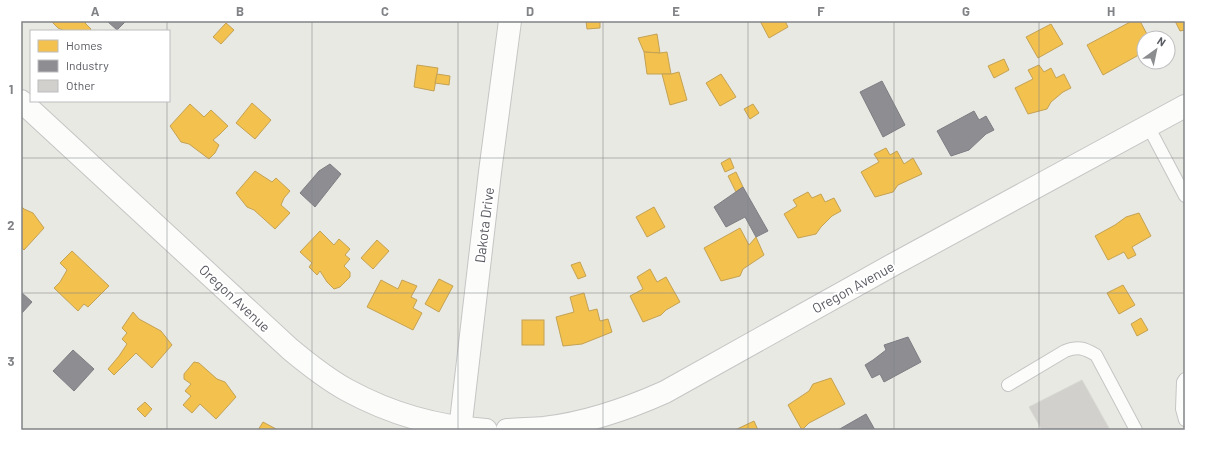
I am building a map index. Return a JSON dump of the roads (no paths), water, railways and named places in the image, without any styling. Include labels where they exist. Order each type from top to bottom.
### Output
[{"type":"street","name":"Dakota Drive","points":[[460,429],[490,172],[510,21]]},
{"type":"street","name":"Oregon Avenue","points":[[21,101],[310,366],[346,390],[385,408],[417,419],[460,429],[486,430]]},
{"type":"street","name":"Oregon Avenue","points":[[507,430],[544,428],[592,419],[638,404],[665,392],[896,263],[1185,106]]},
{"type":"lane","points":[[1148,126],[1185,196]]},
{"type":"lane","points":[[1008,385],[1065,351],[1073,348],[1085,348],[1096,355],[1136,430]]},
{"type":"lane","points":[[1185,379],[1183,382],[1182,410],[1185,420]]}]
